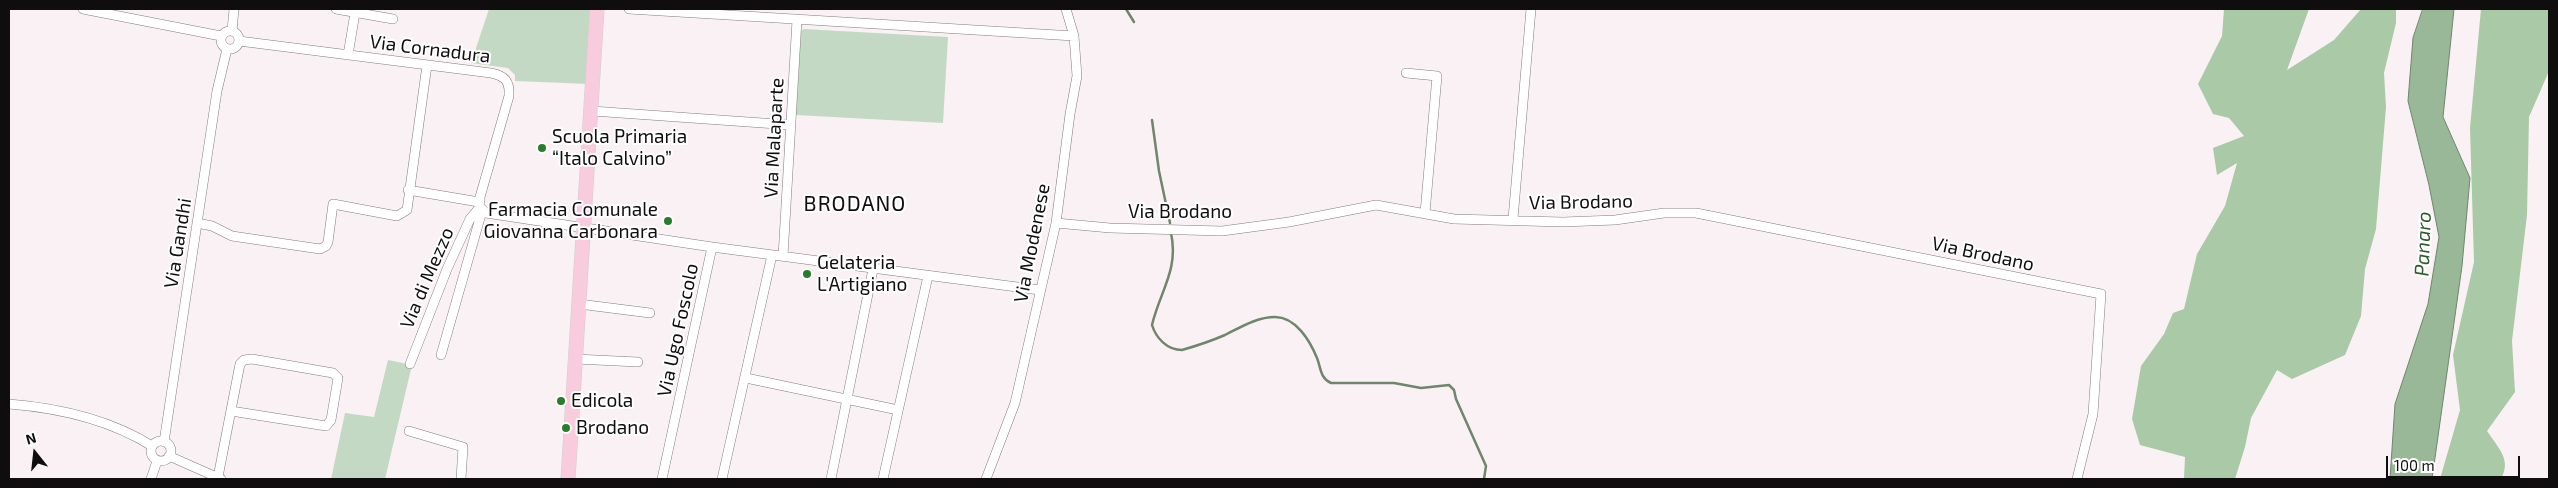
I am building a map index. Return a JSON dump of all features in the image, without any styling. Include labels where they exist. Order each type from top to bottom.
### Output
[{"type":"main road","points":[[568,479],[597,9]]},
{"type":"street","points":[[83,9],[221,36],[226,32],[232,31],[238,34],[239,41],[236,47],[227,49],[222,45],[221,36]]},
{"type":"street","points":[[232,31],[234,9]]},
{"type":"street","name":"Via Cornadura","points":[[336,9],[392,19]]},
{"type":"street","points":[[629,9],[1074,36]]},
{"type":"street","name":"Via Modenese","points":[[986,479],[1015,403],[1056,223],[1070,114],[1077,76],[1074,36],[1066,9]]},
{"type":"street","points":[[1513,219],[1531,9]]},
{"type":"street","name":"Via Cornadura","points":[[348,55],[355,13]]},
{"type":"street","name":"Via Malaparte","points":[[784,256],[797,20]]},
{"type":"street","name":"Via Cornadura","points":[[239,41],[491,73],[502,76],[509,84],[509,96],[480,207]]},
{"type":"street","name":"Via Gandhi","points":[[164,442],[217,91],[227,49]]},
{"type":"street","points":[[197,223],[212,226],[232,236],[320,249],[326,246],[328,242],[333,204],[396,216],[407,210],[408,190],[427,65]]},
{"type":"street","points":[[1406,73],[1437,76],[1425,213]]},
{"type":"street","points":[[592,111],[791,125]]},
{"type":"street","points":[[408,190],[480,207],[500,216],[712,247],[1040,290]]},
{"type":"street","name":"Via Brodano","points":[[1056,223],[1165,231],[1222,231],[1289,222],[1376,204],[1454,219],[1513,219],[1562,222],[1615,220],[1664,213],[1696,213],[2102,294],[2093,414],[2077,479]]},
{"type":"street","points":[[441,355],[480,207]]},
{"type":"street","name":"Via di Mezzo","points":[[410,364],[447,269],[470,219],[480,207]]},
{"type":"street","name":"Via Ugo Foscolo","points":[[662,479],[712,247]]},
{"type":"street","points":[[722,479],[772,255]]},
{"type":"street","points":[[831,479],[873,269]]},
{"type":"street","points":[[883,479],[928,276]]},
{"type":"street","points":[[579,304],[650,313]]},
{"type":"street","points":[[169,456],[220,478],[231,412],[240,364],[247,359],[333,373],[338,378],[332,420],[326,426],[231,412]]},
{"type":"street","points":[[576,359],[638,362]]},
{"type":"street","points":[[746,378],[898,410]]},
{"type":"street","points":[[9,404],[82,416],[125,432],[152,446]]},
{"type":"street","points":[[409,431],[463,447],[461,479]]},
{"type":"street","points":[[156,442],[164,442],[170,450],[169,456],[164,461],[157,461],[151,453],[152,446],[156,442]]},
{"type":"street","points":[[151,479],[157,461]]},
{"type":"shaded area","points":[[489,9],[593,9],[588,84],[515,81],[515,75],[508,68],[471,63]]},
{"type":"shaded area","points":[[2224,9],[2309,9],[2287,70],[2334,40],[2361,9],[2396,9],[2396,23],[2384,73],[2386,107],[2376,229],[2365,269],[2361,316],[2345,355],[2292,379],[2277,370],[2251,418],[2245,447],[2235,479],[2184,479],[2185,457],[2140,445],[2132,419],[2141,366],[2164,334],[2173,313],[2184,309],[2197,254],[2225,206],[2237,163],[2217,175],[2213,148],[2244,136],[2229,118],[2213,114],[2198,84],[2222,36]]},
{"type":"shaded area","points":[[2423,9],[2454,9],[2443,117],[2470,178],[2462,266],[2432,479],[2390,479],[2395,404],[2428,304],[2439,237],[2429,185],[2408,101],[2413,38]]},
{"type":"shaded area","points":[[2481,9],[2549,9],[2549,71],[2529,117],[2527,215],[2512,341],[2515,392],[2487,431],[2502,454],[2505,465],[2504,472],[2501,479],[2440,479],[2460,410],[2453,355],[2474,262],[2470,128]]},
{"type":"shaded area","points":[[804,29],[948,37],[943,123],[796,115],[801,31]]},
{"type":"shaded area","points":[[388,360],[412,365],[385,479],[331,479],[345,413],[374,417]]},
{"type":"waterway","points":[[1126,9],[1134,22]]},
{"type":"waterway","points":[[1152,120],[1159,171],[1170,223]]},
{"type":"waterway","points":[[1171,233],[1173,246],[1171,269],[1152,325],[1156,334],[1167,346],[1182,350],[1220,337],[1255,321],[1268,317],[1283,318],[1296,325],[1301,331],[1317,358],[1323,376],[1331,383],[1394,383],[1421,388],[1449,385],[1454,390],[1456,399],[1486,466],[1484,479]]},
{"type":"place","name":"Scuola Primaria “Italo Calvino”","points":[[542,148]]},
{"type":"place","name":"Farmacia Comunale Giovanna Carbonara","points":[[668,221]]},
{"type":"place","name":"Gelateria L'Artigiano","points":[[807,274]]},
{"type":"place","name":"Edicola","points":[[561,401]]},
{"type":"place","name":"Brodano","points":[[566,428]]},
{"type":"district","name":"BRODANO","points":[[855,204]]},
{"type":"water label","name":"Panaro","points":[[2423,244]]}]
